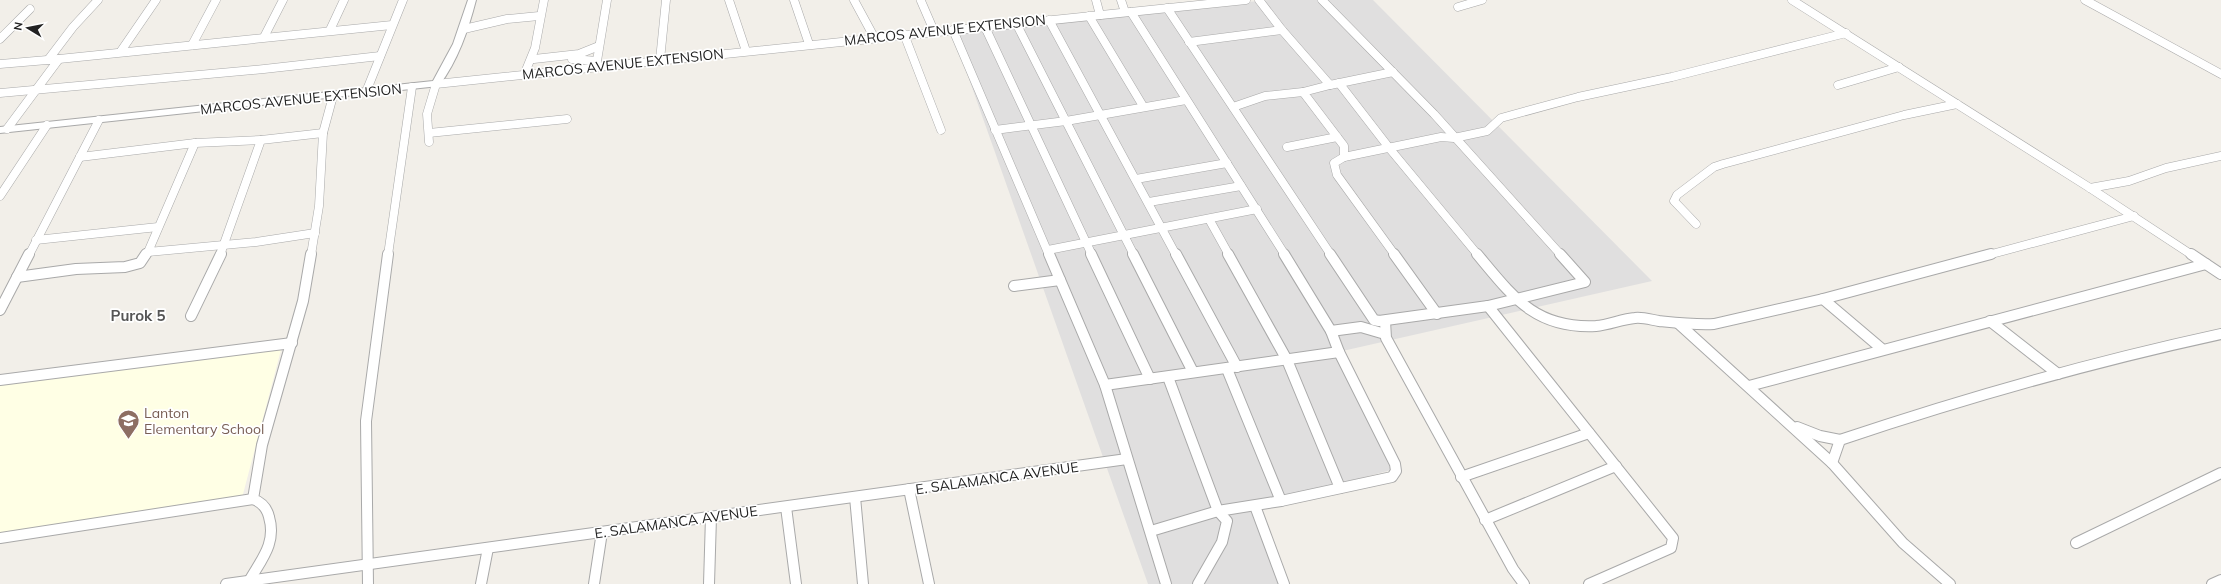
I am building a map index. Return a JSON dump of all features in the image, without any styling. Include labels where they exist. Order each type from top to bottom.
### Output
[{"type":"street","points":[[48,60],[73,27],[98,0]]},
{"type":"street","points":[[121,51],[156,0]]},
{"type":"street","points":[[192,45],[216,0]]},
{"type":"street","points":[[264,37],[283,0]]},
{"type":"street","points":[[330,30],[344,0]]},
{"type":"street","points":[[366,92],[403,0]]},
{"type":"street","points":[[429,142],[427,114],[436,84],[447,68],[464,29],[472,0]]},
{"type":"street","points":[[524,75],[534,59],[539,16],[544,0]]},
{"type":"street","points":[[559,57],[596,64],[607,0]]},
{"type":"street","points":[[660,60],[666,0]]},
{"type":"street","points":[[730,0],[746,50]]},
{"type":"street","points":[[794,0],[809,44]]},
{"type":"street","points":[[854,0],[874,37]]},
{"type":"street","points":[[1096,0],[1100,15]]},
{"type":"street","points":[[1120,0],[1257,209],[1332,332],[1339,352],[1395,464],[1396,472],[1392,478],[1255,506],[1218,511],[1151,531]]},
{"type":"street","name":"MARCOS AVENUE EXTENSION","points":[[4,129],[333,96],[524,75],[596,64],[660,60],[1246,0]]},
{"type":"street","points":[[1259,0],[1282,30],[1330,85]]},
{"type":"street","points":[[1167,8],[1188,42],[1292,194],[1371,318],[1376,321],[1385,321],[1488,306],[1514,298],[1585,282],[1414,92],[1322,0]]},
{"type":"street","points":[[1458,7],[1482,0]]},
{"type":"street","points":[[1792,0],[2134,216],[2221,274]]},
{"type":"street","points":[[2086,0],[2221,74]]},
{"type":"street","points":[[921,1],[934,31]]},
{"type":"street","points":[[0,39],[30,9]]},
{"type":"street","points":[[464,29],[480,27],[507,19],[539,16]]},
{"type":"street","points":[[1089,16],[1143,106]]},
{"type":"street","points":[[1049,20],[1099,114],[1149,202],[1232,368],[1281,501]]},
{"type":"street","points":[[1016,23],[1193,372]]},
{"type":"street","points":[[0,64],[392,25]]},
{"type":"street","points":[[985,27],[1150,379]]},
{"type":"street","points":[[953,30],[1105,385],[1166,584]]},
{"type":"street","points":[[1188,42],[1282,30]]},
{"type":"street","points":[[1437,314],[1334,170],[1334,163],[1344,157],[1441,137],[1454,138],[1487,131],[1501,118],[1578,97],[1672,77],[1846,33]]},
{"type":"street","points":[[904,34],[941,130]]},
{"type":"street","points":[[534,59],[585,53],[600,46]]},
{"type":"street","points":[[0,93],[264,69],[380,56]]},
{"type":"street","points":[[4,129],[59,59]]},
{"type":"street","points":[[1838,85],[1899,67]]},
{"type":"street","points":[[1232,107],[1265,96],[1303,92],[1393,72]]},
{"type":"street","points":[[1339,83],[1390,148],[1514,298],[1538,315],[1575,326],[1598,326],[1636,318],[1698,325],[1724,323],[1823,300],[2134,216]]},
{"type":"street","points":[[368,584],[370,564],[366,512],[366,421],[403,140],[412,87]]},
{"type":"street","points":[[1303,92],[1344,146],[1361,154]]},
{"type":"street","points":[[253,499],[262,445],[303,301],[315,233],[321,180],[322,133],[333,96]]},
{"type":"street","points":[[995,130],[1030,124],[1066,121],[1143,106],[1186,100]]},
{"type":"street","points":[[1696,224],[1674,201],[1677,195],[1714,167],[1904,115],[1957,104]]},
{"type":"street","points":[[429,133],[567,119]]},
{"type":"street","points":[[0,310],[3,298],[17,277],[99,120]]},
{"type":"street","points":[[0,196],[47,125]]},
{"type":"street","points":[[1441,137],[1448,130]]},
{"type":"street","points":[[80,157],[195,143],[261,140],[322,133]]},
{"type":"street","points":[[1286,147],[1337,137]]},
{"type":"street","points":[[190,316],[225,244],[261,140]]},
{"type":"street","points":[[17,277],[76,269],[124,268],[140,263],[148,252],[195,143]]},
{"type":"street","points":[[1344,146],[1344,157]]},
{"type":"street","points":[[2090,188],[2129,182],[2166,168],[2221,156]]},
{"type":"street","points":[[1136,179],[1227,163]]},
{"type":"street","points":[[1149,202],[1241,186]]},
{"type":"street","points":[[1048,250],[1086,244],[1257,209]]},
{"type":"street","points":[[1209,219],[1287,360],[1340,488]]},
{"type":"street","points":[[36,240],[158,227]]},
{"type":"street","points":[[148,252],[315,233]]},
{"type":"street","points":[[1749,386],[2206,264]]},
{"type":"street","points":[[1014,286],[1060,280]]},
{"type":"street","points":[[1823,300],[1882,350]]},
{"type":"street","points":[[1488,306],[1670,533],[1673,544],[1671,548],[1589,584]]},
{"type":"street","points":[[1385,321],[1385,334],[1485,520],[1513,569],[1524,584]]},
{"type":"street","points":[[1990,321],[2058,374]]},
{"type":"street","points":[[1678,323],[1832,463],[1881,516],[1903,543],[1950,584]]},
{"type":"street","points":[[1332,332],[1361,327],[1385,334]]},
{"type":"street","points":[[1788,422],[1811,434],[1840,440],[1936,408],[2137,352],[2221,334]]},
{"type":"street","points":[[0,380],[292,343]]},
{"type":"street","points":[[1105,385],[1339,352]]},
{"type":"street","points":[[1168,377],[1218,511],[1227,521],[1222,542],[1198,584]]},
{"type":"street","points":[[1462,477],[1589,433]]},
{"type":"street","points":[[1832,463],[1840,440]]},
{"type":"street","name":"E. SALAMANCA AVENUE","points":[[226,584],[1025,475],[1127,459]]},
{"type":"street","points":[[1485,520],[1616,466]]},
{"type":"street","points":[[2076,543],[2221,473]]},
{"type":"street","points":[[909,490],[928,584]]},
{"type":"street","points":[[855,497],[863,584]]},
{"type":"street","points":[[0,538],[253,499],[260,501],[268,511],[273,533],[264,560],[248,582]]},
{"type":"street","points":[[1255,506],[1284,584]]},
{"type":"street","points":[[786,507],[796,584]]},
{"type":"street","points":[[710,584],[711,517]]},
{"type":"street","points":[[594,584],[602,532]]},
{"type":"street","points":[[481,584],[488,548]]},
{"type":"street","points":[[2212,584],[2221,580]]},
{"type":"shaded area","points":[[1269,0],[1373,0],[1652,281],[1338,352],[1391,470],[1257,506],[1286,584],[1148,584],[952,31]]},
{"type":"shaded area","name":"Lanton Elementary School","points":[[282,346],[242,498],[0,534],[0,384]]},
{"type":"place","name":"Lanton Elementary School","points":[[128,440]]},
{"type":"district","name":"Purok 5","points":[[138,315]]}]
